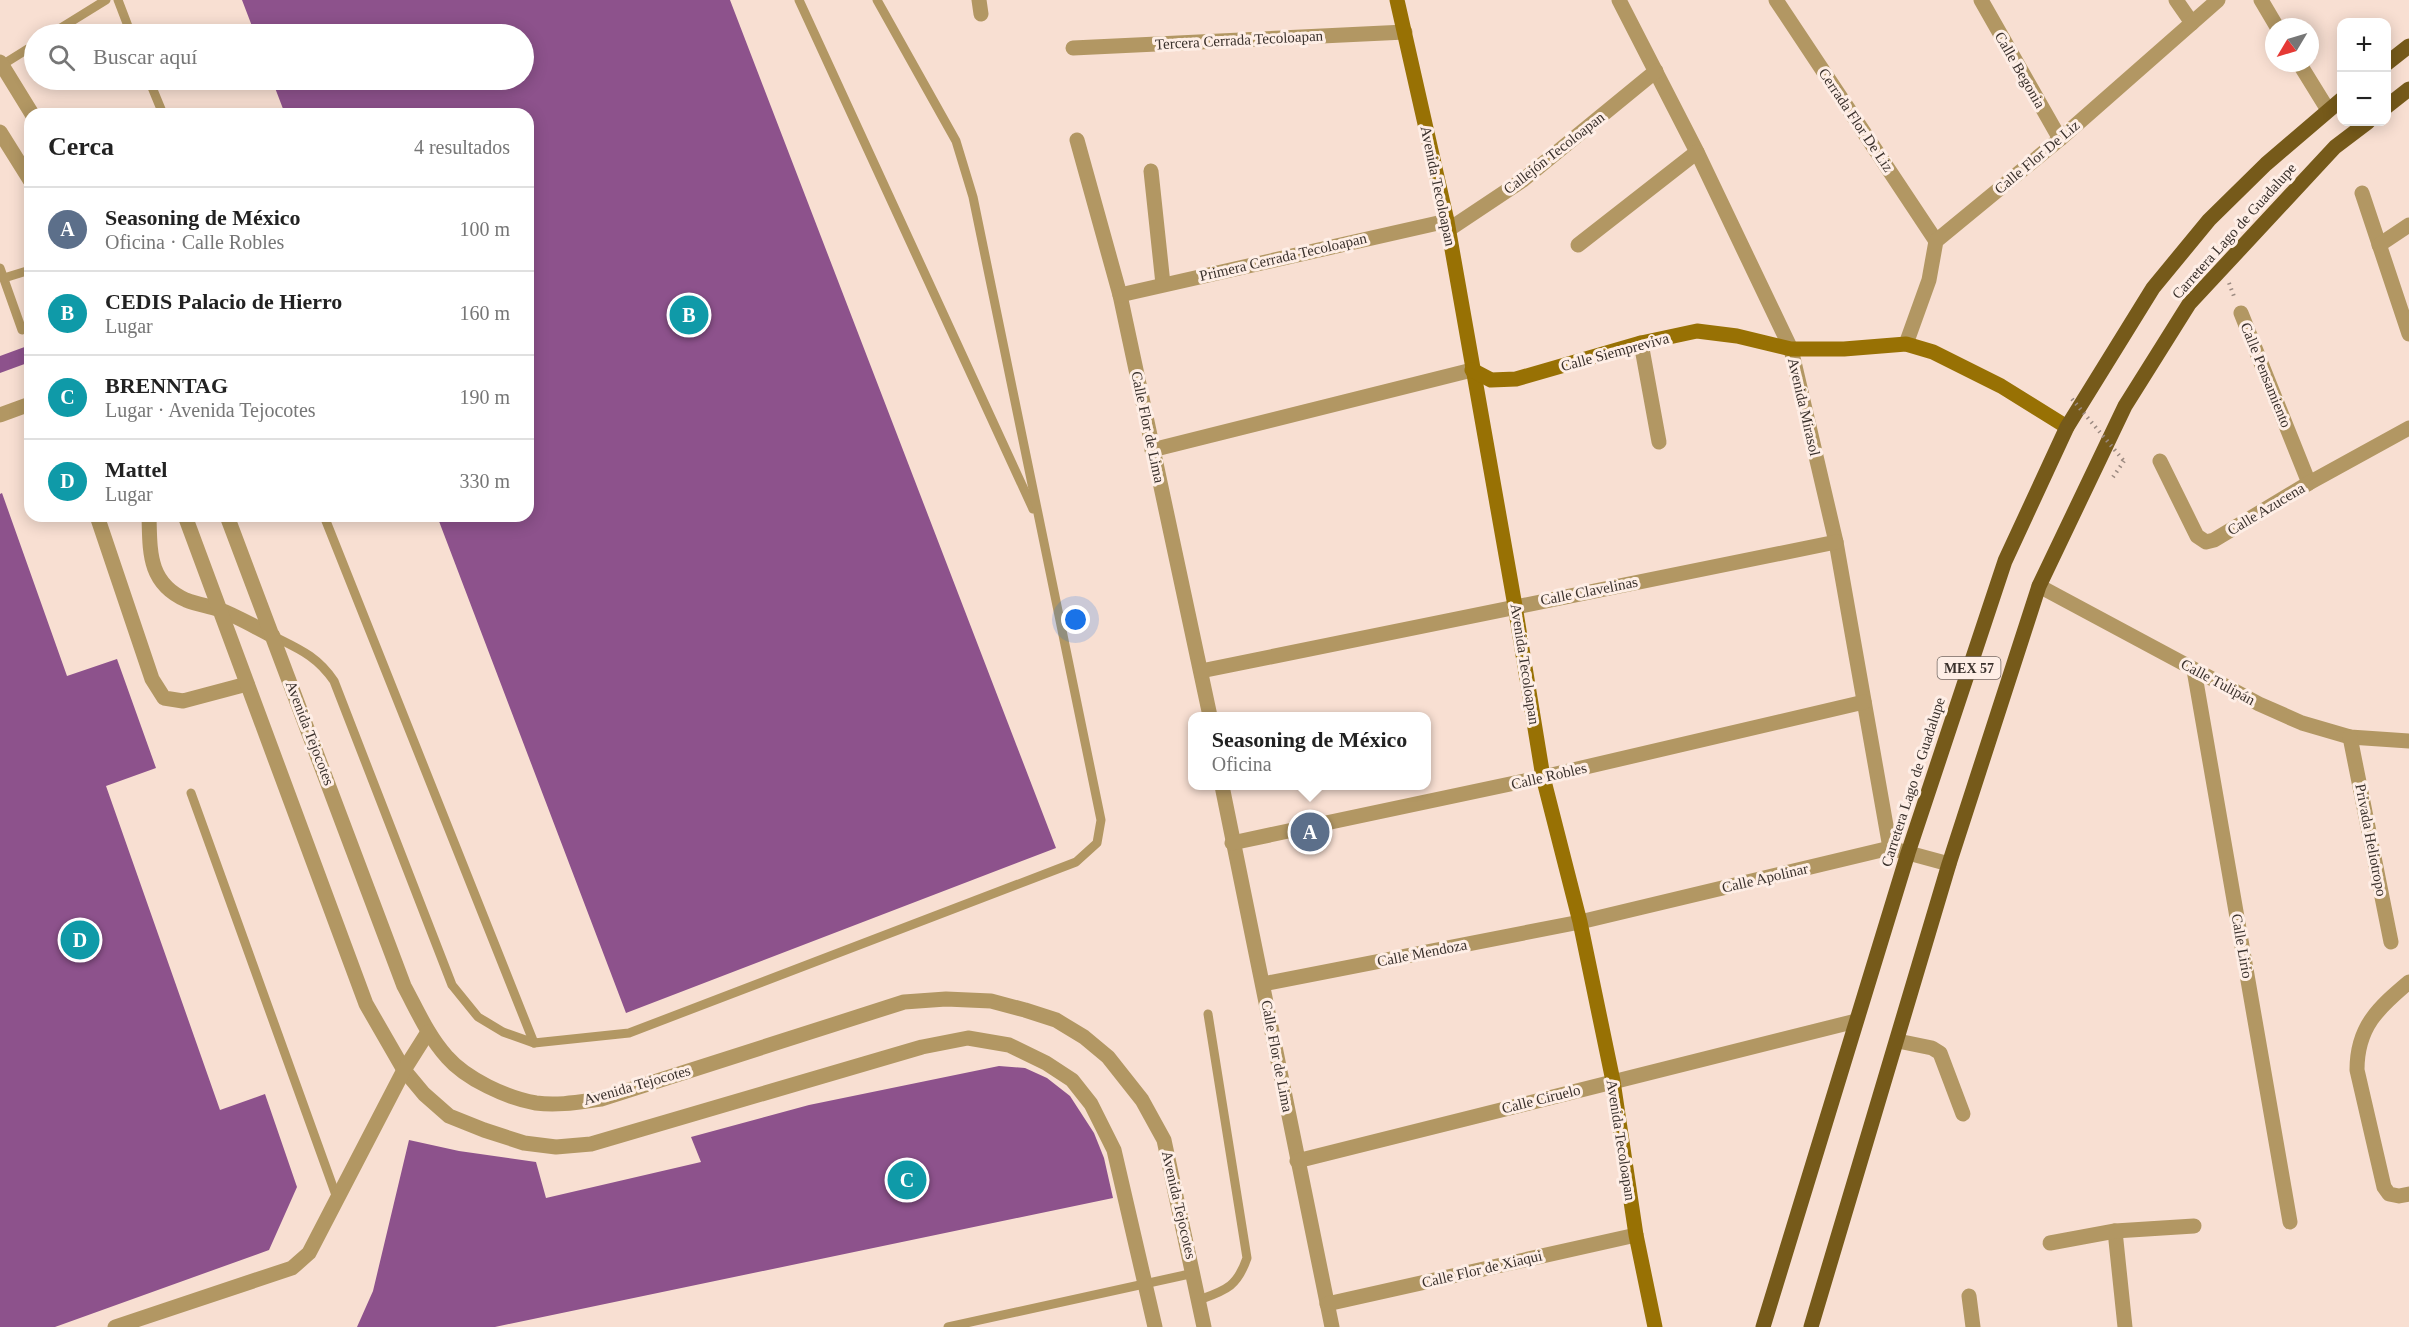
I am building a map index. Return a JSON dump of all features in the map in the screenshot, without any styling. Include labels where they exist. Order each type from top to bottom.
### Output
[{"type":"main road","points":[[2391,60],[2409,46]]},
{"type":"main road","points":[[2391,103],[2409,89]]},
{"type":"main road","name":"Carretera Lago de Guadalupe","points":[[1763,1327],[1908,853],[2005,561],[2067,427],[2153,288],[2209,220],[2266,164],[2337,103]]},
{"type":"main road","name":"Carretera Lago de Guadalupe","points":[[1811,1327],[1949,864],[2039,586],[2125,406],[2189,304],[2335,147],[2363,126]]},
{"type":"street","name":"Avenida Tecoloapan","points":[[1397,0],[1448,225],[1543,777],[1581,922],[1613,1081],[1636,1235],[1655,1327]]},
{"type":"street","name":"Avenida Mirasol","points":[[1619,0],[1697,152],[1791,349],[1836,542],[1890,848]]},
{"type":"street","name":"Cerrada Flor De Liz","points":[[1776,0],[1936,241]]},
{"type":"street","name":"Calle Begonia","points":[[1981,0],[2060,139]]},
{"type":"street","points":[[2175,0],[2192,23]]},
{"type":"street","name":"Calle Flor De Liz","points":[[1936,241],[2060,139],[2218,0]]},
{"type":"street","points":[[2261,0],[2272,18]]},
{"type":"street","name":"Tercera Cerrada Tecoloapan","points":[[1073,48],[1405,32]]},
{"type":"street","points":[[1,64],[28,108]]},
{"type":"street","name":"Callejón Tecoloapan","points":[[1448,225],[1523,180],[1656,71]]},
{"type":"street","points":[[2305,72],[2328,110]]},
{"type":"street","points":[[0,132],[24,170]]},
{"type":"street","name":"Calle Flor de Lima","points":[[1077,140],[1120,295],[1208,712]]},
{"type":"street","points":[[1578,245],[1697,152]]},
{"type":"street","points":[[1150,171],[1163,284]]},
{"type":"street","points":[[2362,193],[2409,334]]},
{"type":"street","name":"Primera Cerrada Tecoloapan","points":[[1120,295],[1448,225]]},
{"type":"street","points":[[2379,245],[2409,225]]},
{"type":"street","points":[[1906,344],[1929,280],[1936,241]]},
{"type":"street","name":"Calle Pensamiento","points":[[2241,314],[2309,483]]},
{"type":"street","name":"Calle Siempreviva","points":[[1472,370],[1491,380],[1516,379],[1641,343],[1697,331],[1737,336],[1791,349],[1844,349],[1906,344],[1933,352],[2001,386],[2067,427]]},
{"type":"street","points":[[1641,343],[1659,442]]},
{"type":"street","points":[[1152,450],[1472,370]]},
{"type":"street","points":[[0,415],[24,406]]},
{"type":"street","name":"Calle Azucena","points":[[2160,461],[2197,536],[2206,542],[2214,540],[2309,483],[2409,428]]},
{"type":"street","points":[[100,522],[152,679],[164,698],[183,701],[247,684]]},
{"type":"street","points":[[149,522],[151,558],[156,573],[166,587],[186,600],[219,610],[273,636]]},
{"type":"street","points":[[187,522],[366,1004],[404,1070],[424,1094],[449,1116],[524,1143],[556,1147],[591,1144],[922,1047],[968,1038],[1010,1045],[1046,1063],[1072,1080],[1092,1104],[1114,1150],[1147,1284],[1155,1327]]},
{"type":"street","name":"Avenida Tejocotes","points":[[228,522],[404,986],[429,1032],[448,1058],[472,1078],[501,1092],[535,1102],[567,1104],[600,1099],[904,1002],[946,999],[991,1001],[1056,1020],[1084,1037],[1108,1057],[1142,1100],[1164,1140],[1204,1327]]},
{"type":"street","name":"Calle Clavelinas","points":[[1201,671],[1836,542]]},
{"type":"street","name":"Calle Tulipán","points":[[2039,586],[2280,714],[2350,737],[2409,741]]},
{"type":"street","name":"Calle Lirio","points":[[2194,670],[2290,1222]]},
{"type":"street","name":"Calle Robles","points":[[1232,843],[1543,777],[1864,702]]},
{"type":"street","name":"Privada Heliotropo","points":[[2350,737],[2391,942]]},
{"type":"street","name":"Calle Flor de Lima","points":[[1223,790],[1332,1327]]},
{"type":"street","name":"Calle Apolinar","points":[[1581,922],[1890,848],[1949,864]]},
{"type":"street","name":"Calle Mendoza","points":[[1263,984],[1581,922]]},
{"type":"street","points":[[2409,982],[2370,1018],[2357,1051],[2357,1070],[2384,1187],[2389,1194],[2399,1196],[2409,1194]]},
{"type":"street","name":"Calle Ciruelo","points":[[1297,1161],[1856,1021]]},
{"type":"street","points":[[115,1327],[292,1268],[309,1253],[404,1070],[429,1032]]},
{"type":"street","points":[[1898,1041],[1932,1048],[1940,1053],[1963,1114]]},
{"type":"street","points":[[2050,1242],[2116,1240],[2194,1226]]},
{"type":"street","name":"Calle Flor de Xiaqui","points":[[1327,1304],[1636,1235]]},
{"type":"street","points":[[2116,1240],[2125,1327]]},
{"type":"street","points":[[1969,1296],[1972,1327]]},
{"type":"lane","points":[[67,24],[106,0]]},
{"type":"lane","points":[[118,0],[127,24]]},
{"type":"lane","points":[[799,0],[1041,525]]},
{"type":"lane","points":[[273,636],[311,655],[324,666],[334,681],[452,985],[478,1017],[503,1032],[534,1043],[629,1033],[1076,862],[1097,843],[1101,820],[973,197],[956,141],[877,0]]},
{"type":"lane","points":[[1,64],[24,51]]},
{"type":"lane","points":[[153,90],[161,108]]},
{"type":"lane","points":[[0,268],[22,330]]},
{"type":"lane","points":[[4,278],[24,272]]},
{"type":"lane","points":[[326,522],[534,1043]]},
{"type":"lane","points":[[191,792],[337,1198]]},
{"type":"lane","points":[[1199,1300],[1225,1290],[1241,1276],[1247,1258],[1208,1014]]},
{"type":"lane","points":[[948,1327],[1194,1273]]},
{"type":"path","name":"Calle Pensamiento","points":[[2222,266],[2241,314]]},
{"type":"path","points":[[2072,399],[2124,460],[2107,484]]},
{"type":"building","points":[[242,0],[730,0],[1056,848],[626,1013],[439,522],[534,522],[534,108],[283,108],[276,90],[534,90],[534,24],[251,24]]},
{"type":"building","points":[[24,347],[24,364],[0,373],[0,356]]},
{"type":"building","points":[[2,493],[67,676],[117,659],[156,768],[106,786],[220,1110],[265,1094],[297,1187],[269,1250],[55,1327],[0,1327],[0,494]]},
{"type":"building","points":[[999,1066],[1025,1068],[1047,1078],[1070,1096],[1094,1133],[1104,1158],[1113,1198],[495,1327],[357,1327],[373,1291],[409,1140],[459,1151],[536,1162],[546,1198],[701,1162],[691,1137],[809,1105]]},
{"type":"place","name":"CEDIS Palacio de Hierro","points":[[689,315]]},
{"type":"place","name":"Seasoning de México","points":[[1310,832]]},
{"type":"place","name":"Mattel","points":[[80,940]]},
{"type":"place","name":"BRENNTAG","points":[[907,1180]]}]
